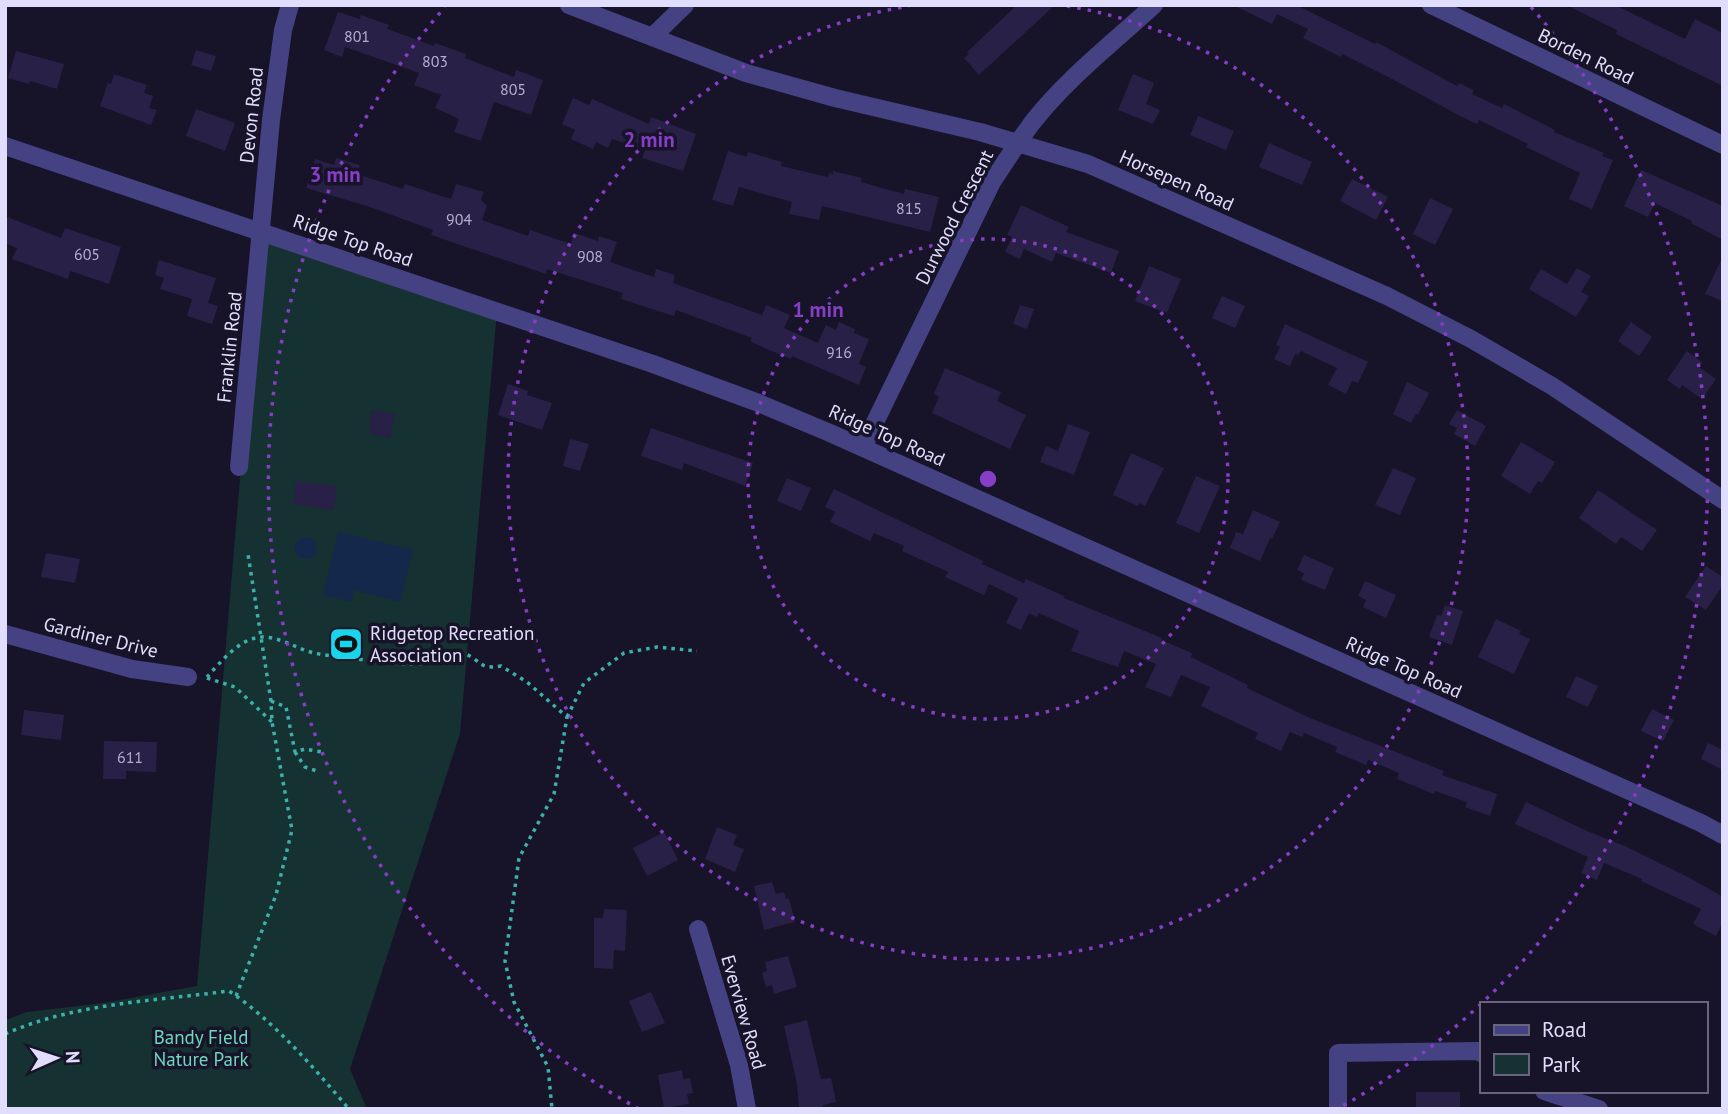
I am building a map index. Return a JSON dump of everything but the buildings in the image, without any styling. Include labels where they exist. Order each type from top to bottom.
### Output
[{"type":"street","name":"Devon Road","points":[[261,230],[274,94],[283,30],[290,5]]},
{"type":"street","name":"Horsepen Road","points":[[569,5],[746,73],[835,98],[980,132],[1088,164],[1387,296],[1471,340],[1552,386],[1723,500]]},
{"type":"street","points":[[652,37],[685,5]]},
{"type":"street","name":"Durwood Crescent","points":[[863,447],[992,182],[1034,121],[1075,77],[1154,5]]},
{"type":"street","name":"Borden Road","points":[[1432,5],[1723,145]]},
{"type":"street","name":"Ridge Top Road","points":[[5,146],[261,230],[756,402],[863,447],[1723,835]]},
{"type":"street","name":"Franklin Road","points":[[239,467],[261,230]]},
{"type":"street","name":"Gardiner Drive","points":[[5,634],[132,668],[188,677]]},
{"type":"street","name":"Everview Road","points":[[698,929],[739,1065],[747,1109]]},
{"type":"street","points":[[1338,1109],[1338,1053],[1480,1052]]},
{"type":"street","points":[[1550,1093],[1599,1109]]},
{"type":"path","points":[[236,996],[276,895],[292,830],[272,722],[248,554]]},
{"type":"path","points":[[206,678],[234,648],[261,637],[313,653],[388,664],[415,666],[437,663],[463,653],[488,668],[502,666],[527,682],[567,717]]},
{"type":"path","points":[[552,1109],[548,1067],[514,1002],[505,961],[519,858],[554,794],[567,717],[584,683],[624,653],[657,647],[697,651]]},
{"type":"path","points":[[188,677],[206,678],[235,687],[272,722]]},
{"type":"path","points":[[271,701],[286,707],[295,752],[305,767],[317,771]]},
{"type":"path","points":[[295,752],[306,749],[322,752]]},
{"type":"path","points":[[5,1034],[30,1023],[81,1010],[229,991],[251,1006],[324,1079],[349,1109]]},
{"type":"green space","name":"Ridgetop Recreation Association","points":[[261,231],[497,311],[460,734],[350,1069],[367,1109],[5,1109],[5,1020],[27,1012],[103,1003],[197,986]]},
{"type":"water","points":[[338,532],[413,550],[400,602],[354,590],[351,602],[323,595]]},
{"type":"water","points":[[306,537],[314,540],[317,548],[314,556],[306,559],[298,556],[295,548],[298,540]]},
{"type":"place","name":"Ridgetop Recreation Association","points":[[346,644]]},
{"type":"park label","name":"Bandy Field Nature Park","points":[[201,1048]]}]
